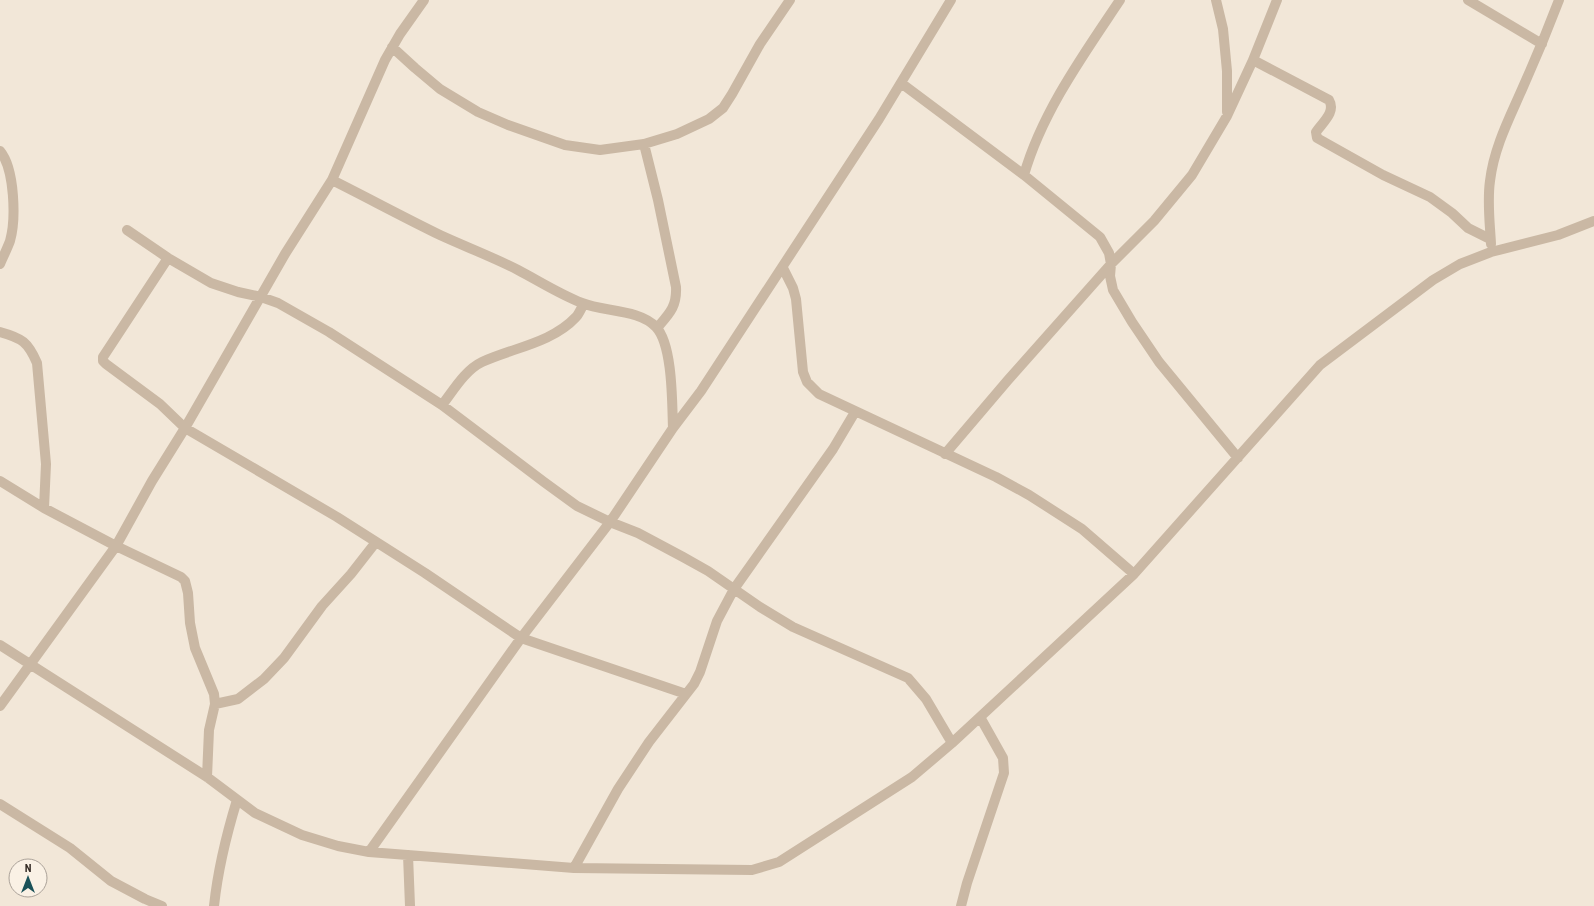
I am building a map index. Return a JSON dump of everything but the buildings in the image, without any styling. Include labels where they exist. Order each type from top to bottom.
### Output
[{"type":"street","points":[[0,706],[116,546],[152,481],[185,428],[285,254],[332,180],[385,60],[400,34],[424,0]]},
{"type":"street","points":[[392,47],[440,89],[478,112],[508,125],[565,145],[600,150],[644,144],[677,134],[709,119],[723,108],[760,44],[790,0]]},
{"type":"street","points":[[369,852],[521,638],[610,522],[673,428],[701,392],[783,268],[901,83],[951,0]]},
{"type":"street","points":[[1024,174],[1030,153],[1039,133],[1071,76],[1120,0]]},
{"type":"street","points":[[1216,0],[1224,28],[1227,70],[1227,116]]},
{"type":"street","points":[[945,454],[1008,380],[1111,264],[1154,221],[1192,175],[1227,116],[1253,60],[1277,0]]},
{"type":"street","points":[[1468,0],[1542,44]]},
{"type":"street","points":[[1491,252],[1489,203],[1490,181],[1495,156],[1501,136],[1542,44],[1559,0]]},
{"type":"street","points":[[1253,60],[1329,100],[1332,105],[1331,112],[1316,132],[1317,138],[1383,175],[1430,197],[1452,213],[1468,228],[1490,239]]},
{"type":"street","points":[[901,83],[1024,174],[1100,238],[1109,253],[1111,264],[1110,276],[1113,290],[1132,322],[1159,362],[1238,458]]},
{"type":"street","points":[[644,144],[676,287],[676,299],[672,310],[657,328]]},
{"type":"street","points":[[0,151],[4,156],[12,185],[14,220],[10,242],[0,264]]},
{"type":"street","points":[[332,180],[408,220],[517,269],[550,289],[584,304],[622,312],[648,321],[657,328],[666,347],[673,428]]},
{"type":"street","points":[[0,645],[31,663],[207,777],[255,813],[302,835],[338,846],[369,852],[574,868],[752,870],[779,862],[912,777],[952,743],[1134,574],[1320,365],[1433,280],[1460,264],[1491,252],[1558,235],[1594,221]]},
{"type":"street","points":[[127,230],[168,258],[211,283],[278,303],[316,324],[442,405],[572,502],[610,522],[638,533],[708,571],[734,590],[793,627],[908,678],[926,699],[952,743]]},
{"type":"street","points":[[168,258],[103,358],[103,361],[160,404],[185,428],[338,517],[521,638],[686,694]]},
{"type":"street","points":[[783,268],[793,288],[796,299],[803,372],[807,382],[819,394],[996,478],[1047,506],[1082,530],[1134,574]]},
{"type":"street","points":[[442,405],[468,373],[481,363],[545,337],[566,326],[577,316],[584,304]]},
{"type":"street","points":[[0,332],[18,338],[31,349],[37,363],[46,464],[44,508]]},
{"type":"street","points":[[574,868],[618,789],[649,742],[694,684],[700,672],[717,621],[734,590],[833,449],[855,412]]},
{"type":"street","points":[[0,481],[44,508],[116,546],[181,577],[185,582],[188,593],[190,624],[195,648],[214,694],[215,704],[209,730],[207,777]]},
{"type":"street","points":[[215,704],[238,699],[264,679],[284,658],[322,606],[351,574],[376,542]]},
{"type":"street","points":[[961,906],[967,883],[1004,773],[1003,758],[980,717]]},
{"type":"street","points":[[214,906],[217,877],[224,840],[237,800]]},
{"type":"street","points":[[0,804],[70,848],[111,881],[162,906]]},
{"type":"street","points":[[408,855],[410,906]]}]
